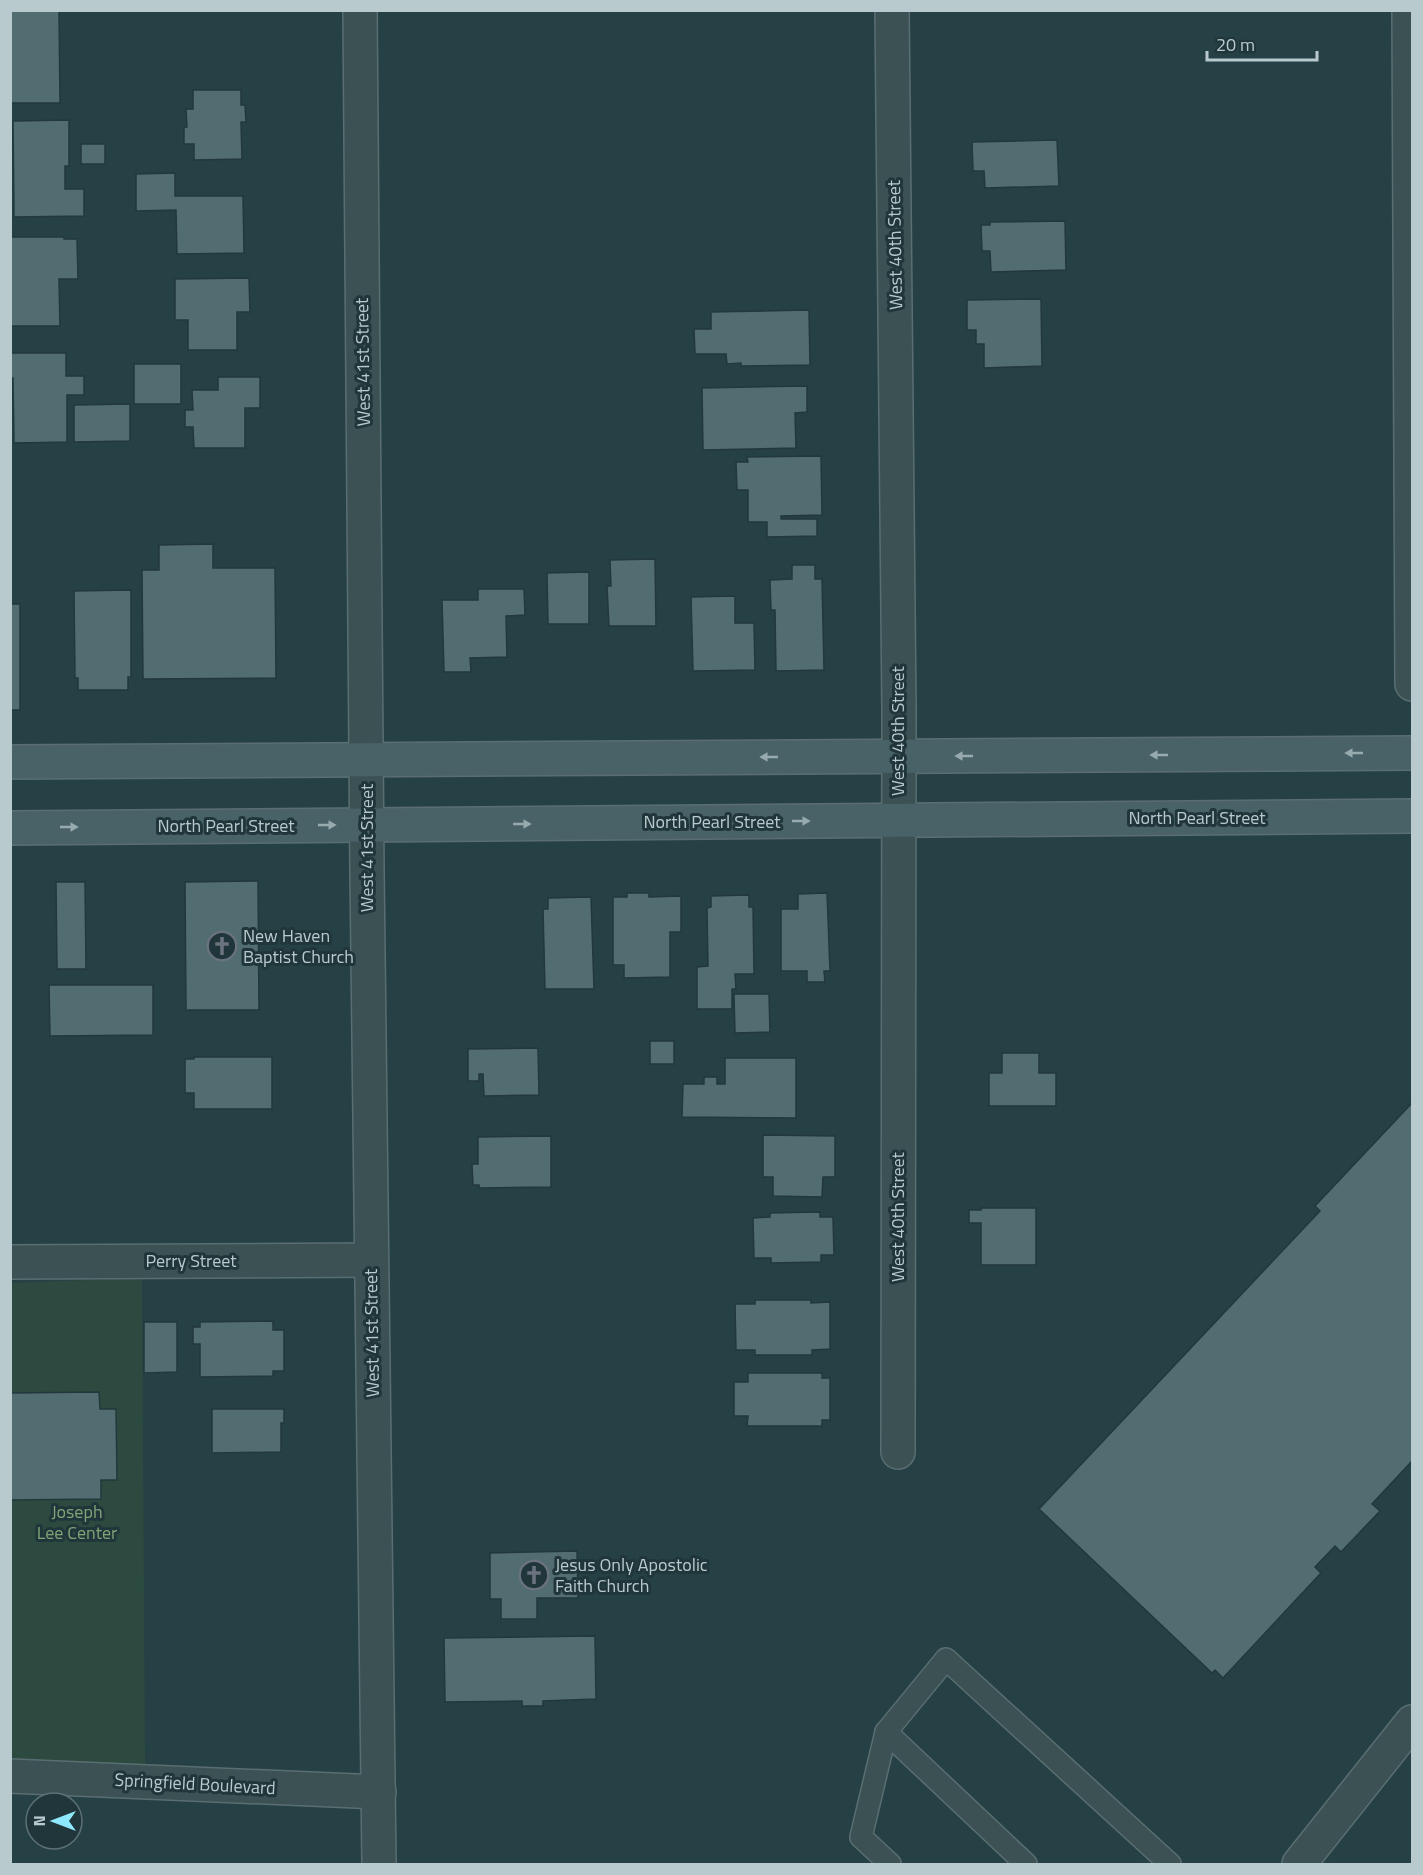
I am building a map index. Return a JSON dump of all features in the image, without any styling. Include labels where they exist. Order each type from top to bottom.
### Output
[{"type":"street","name":"West 41st Street","points":[[360,10],[371,1260],[379,1864]]},
{"type":"street","name":"West 40th Street","points":[[892,10],[898,756],[898,1452]]},
{"type":"street","points":[[1409,10],[1413,684]]},
{"type":"street","points":[[10,762],[1413,753]]},
{"type":"street","name":"North Pearl Street","points":[[10,828],[1413,816]]},
{"type":"street","name":"Perry Street","points":[[10,1262],[371,1260]]},
{"type":"street","points":[[1299,1864],[1413,1722]]},
{"type":"street","name":"Springfield Boulevard","points":[[10,1776],[379,1792]]},
{"type":"lane","points":[[890,1864],[861,1837],[886,1732],[946,1659],[1170,1864]]},
{"type":"lane","points":[[886,1732],[1026,1864]]},
{"type":"green space","name":"Joseph Lee Center","points":[[142,1278],[145,1765],[11,1762],[10,1283]]},
{"type":"building","points":[[10,10],[59,10],[60,103],[10,103]]},
{"type":"building","points":[[193,90],[241,90],[241,105],[245,105],[246,122],[241,122],[242,159],[194,160],[194,144],[184,144],[184,127],[187,127],[186,109],[193,109]]},
{"type":"building","points":[[69,120],[69,166],[65,166],[65,189],[84,189],[84,216],[14,217],[13,121]]},
{"type":"building","points":[[1057,140],[1059,186],[985,188],[984,171],[973,171],[972,142]]},
{"type":"building","points":[[81,144],[105,144],[105,164],[81,164]]},
{"type":"building","points":[[175,173],[175,196],[243,196],[244,253],[177,254],[176,210],[136,211],[136,174]]},
{"type":"building","points":[[1065,221],[1066,270],[991,272],[990,251],[982,251],[981,225],[990,225],[990,222]]},
{"type":"building","points":[[10,237],[77,239],[78,279],[59,279],[60,326],[10,326]]},
{"type":"building","points":[[249,278],[250,312],[237,312],[237,350],[188,350],[188,320],[175,320],[175,279]]},
{"type":"building","points":[[1041,299],[1042,366],[984,368],[984,344],[976,344],[976,330],[967,330],[967,300]]},
{"type":"building","points":[[809,310],[810,365],[741,366],[741,363],[727,364],[726,354],[695,354],[694,329],[711,329],[711,312]]},
{"type":"building","points":[[10,353],[66,353],[66,376],[84,376],[84,395],[67,395],[67,442],[14,443],[13,378],[10,378]]},
{"type":"building","points":[[134,364],[181,364],[181,404],[134,404]]},
{"type":"building","points":[[218,377],[260,377],[260,408],[245,408],[245,448],[194,448],[193,427],[185,427],[185,410],[193,410],[192,390],[218,390]]},
{"type":"building","points":[[807,386],[807,412],[795,413],[796,448],[703,450],[702,388]]},
{"type":"building","points":[[130,404],[130,441],[74,442],[74,405]]},
{"type":"building","points":[[821,456],[822,515],[781,516],[781,519],[817,519],[817,536],[767,537],[767,522],[748,522],[748,490],[737,490],[736,462],[748,462],[747,457]]},
{"type":"building","points":[[213,544],[213,568],[275,568],[276,678],[143,679],[142,570],[159,570],[159,545]]},
{"type":"building","points":[[655,559],[656,626],[609,626],[607,586],[611,586],[610,560]]},
{"type":"building","points":[[792,565],[815,565],[815,579],[822,579],[824,670],[776,671],[775,610],[771,610],[770,580],[792,579]]},
{"type":"building","points":[[589,572],[589,624],[548,624],[547,573]]},
{"type":"building","points":[[478,589],[524,589],[525,615],[506,616],[507,657],[470,658],[471,672],[444,672],[442,600],[478,600]]},
{"type":"building","points":[[131,590],[131,677],[128,677],[128,690],[78,690],[78,678],[75,678],[74,591]]},
{"type":"building","points":[[735,596],[735,623],[754,623],[755,670],[693,671],[691,597]]},
{"type":"building","points":[[10,604],[20,604],[20,710],[10,710]]},
{"type":"building","name":"New Haven Baptist Church","points":[[258,881],[259,1010],[186,1010],[185,882]]},
{"type":"building","points":[[56,882],[85,882],[86,969],[57,969]]},
{"type":"building","points":[[627,893],[649,893],[649,897],[681,896],[681,932],[670,932],[670,977],[624,978],[624,965],[613,965],[613,897],[627,897]]},
{"type":"building","points":[[827,893],[830,971],[824,971],[825,982],[807,982],[807,971],[781,971],[781,909],[798,909],[798,894]]},
{"type":"building","points":[[749,895],[749,907],[753,907],[754,974],[735,974],[736,989],[732,989],[732,1009],[697,1009],[697,967],[708,966],[707,908],[711,907],[711,896]]},
{"type":"building","points":[[591,897],[594,989],[545,989],[543,909],[548,909],[548,898]]},
{"type":"building","points":[[49,985],[153,985],[153,1035],[50,1036]]},
{"type":"building","points":[[734,994],[769,994],[770,1032],[735,1033]]},
{"type":"building","points":[[650,1041],[674,1041],[674,1064],[650,1064]]},
{"type":"building","points":[[538,1048],[539,1095],[484,1096],[483,1074],[479,1074],[479,1081],[468,1081],[468,1049]]},
{"type":"building","points":[[1002,1053],[1039,1053],[1039,1073],[1056,1073],[1056,1106],[989,1106],[989,1073],[1002,1073]]},
{"type":"building","points":[[194,1057],[272,1057],[272,1109],[194,1109],[194,1093],[185,1093],[185,1059],[194,1059]]},
{"type":"building","points":[[725,1058],[796,1058],[796,1118],[682,1117],[683,1084],[704,1084],[704,1077],[717,1077],[717,1084],[725,1084]]},
{"type":"building","points":[[1412,1103],[1412,1461],[1372,1504],[1380,1511],[1341,1552],[1335,1546],[1315,1567],[1321,1573],[1223,1678],[1215,1670],[1212,1673],[1039,1509],[1320,1211],[1315,1206]]},
{"type":"building","points":[[763,1135],[835,1136],[835,1177],[823,1177],[822,1197],[773,1196],[773,1177],[763,1177]]},
{"type":"building","points":[[551,1136],[551,1187],[479,1188],[479,1185],[473,1185],[472,1164],[478,1164],[478,1137]]},
{"type":"building","points":[[981,1208],[1036,1208],[1036,1265],[981,1265],[981,1223],[969,1223],[969,1210],[981,1210]]},
{"type":"building","points":[[820,1212],[820,1217],[833,1217],[834,1255],[821,1255],[821,1262],[771,1263],[771,1258],[754,1258],[753,1218],[770,1217],[770,1213]]},
{"type":"building","points":[[755,1300],[830,1302],[830,1349],[812,1350],[812,1355],[755,1355],[755,1350],[736,1350],[735,1304],[755,1304]]},
{"type":"building","points":[[273,1321],[273,1330],[284,1330],[284,1371],[273,1371],[273,1376],[200,1377],[200,1344],[193,1344],[193,1327],[200,1327],[200,1322]]},
{"type":"building","points":[[144,1322],[177,1322],[177,1372],[144,1373]]},
{"type":"building","points":[[748,1373],[822,1373],[822,1378],[830,1378],[830,1420],[822,1420],[822,1426],[747,1426],[748,1416],[734,1416],[734,1382],[748,1382]]},
{"type":"building","points":[[99,1392],[100,1409],[116,1409],[117,1480],[101,1480],[101,1499],[10,1500],[10,1393]]},
{"type":"building","points":[[212,1409],[284,1409],[284,1423],[281,1423],[281,1452],[212,1453]]},
{"type":"building","name":"Jesus Only Apostolic Faith Church","points":[[577,1551],[578,1598],[537,1598],[537,1619],[501,1619],[501,1599],[490,1599],[490,1553]]},
{"type":"building","points":[[595,1636],[596,1699],[543,1701],[543,1706],[522,1706],[522,1701],[445,1702],[444,1638]]},
{"type":"place","name":"New Haven Baptist Church","points":[[222,946]]},
{"type":"place","name":"Jesus Only Apostolic Faith Church","points":[[534,1575]]}]
